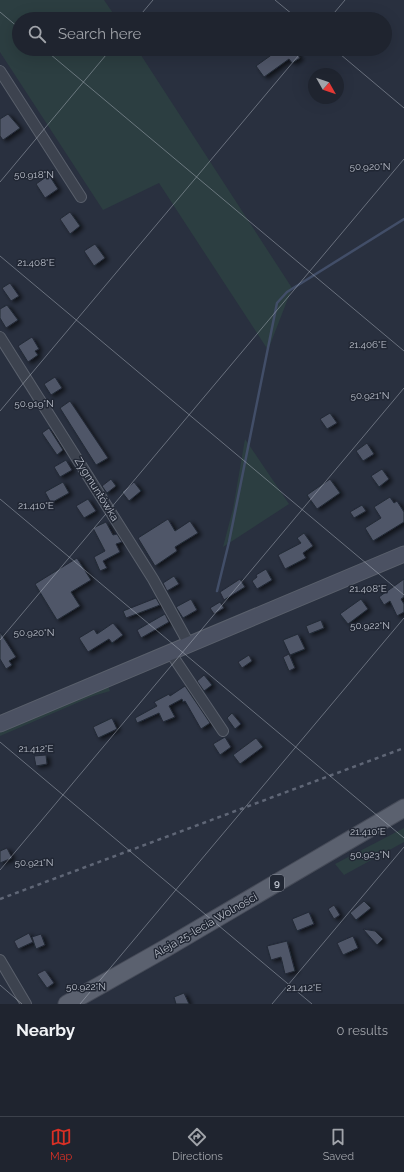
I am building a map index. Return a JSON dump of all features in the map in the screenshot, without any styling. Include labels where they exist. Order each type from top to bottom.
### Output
[{"type":"main road","name":"Aleja 25-lecia Wolności","points":[[67,1004],[173,944],[404,808]]},
{"type":"street","points":[[0,71],[81,197]]},
{"type":"street","name":"Zygmuntówka","points":[[0,337],[153,579],[189,644]]},
{"type":"street","points":[[0,724],[404,554]]},
{"type":"street","points":[[170,652],[223,731]]},
{"type":"street","points":[[0,960],[26,1004]]},
{"type":"shaded area","points":[[0,0],[104,0],[112,12],[12,12],[12,56],[142,56],[292,288],[268,350],[159,183],[103,210],[0,52]]},
{"type":"shaded area","points":[[245,439],[289,504],[223,547],[233,509]]},
{"type":"shaded area","points":[[108,686],[110,691],[93,696],[0,736],[0,730]]},
{"type":"shaded area","points":[[404,828],[404,842],[344,875],[335,864]]},
{"type":"building","points":[[270,56],[299,56],[300,58],[292,63],[289,59],[264,77],[256,66]]},
{"type":"building","points":[[8,114],[20,128],[3,140],[0,136],[0,119]]},
{"type":"building","points":[[49,175],[58,189],[45,198],[36,184]]},
{"type":"building","points":[[70,212],[80,226],[70,234],[60,219]]},
{"type":"building","points":[[95,244],[105,258],[94,266],[84,251]]},
{"type":"building","points":[[10,283],[19,296],[11,301],[2,288]]},
{"type":"building","points":[[7,305],[18,320],[6,328],[0,318],[0,309]]},
{"type":"building","points":[[32,337],[39,349],[35,351],[38,355],[28,362],[18,346]]},
{"type":"building","points":[[55,377],[62,388],[51,395],[44,384]]},
{"type":"building","points":[[70,401],[108,458],[96,465],[60,408]]},
{"type":"building","points":[[330,413],[337,423],[327,429],[320,419]]},
{"type":"building","points":[[49,428],[63,450],[57,455],[42,433]]},
{"type":"building","points":[[367,443],[374,454],[363,461],[356,451]]},
{"type":"building","points":[[66,460],[72,470],[60,477],[54,467]]},
{"type":"building","points":[[382,469],[389,479],[379,487],[371,476]]},
{"type":"building","points":[[111,479],[116,486],[107,493],[102,486]]},
{"type":"building","points":[[330,479],[340,493],[317,509],[307,495]]},
{"type":"building","points":[[63,482],[69,493],[51,503],[45,492]]},
{"type":"building","points":[[134,482],[141,491],[129,501],[122,492]]},
{"type":"building","points":[[390,497],[394,503],[397,501],[404,512],[404,522],[373,541],[365,528],[381,518],[374,507]]},
{"type":"building","points":[[88,499],[96,511],[84,518],[76,506]]},
{"type":"building","points":[[362,505],[366,511],[354,518],[350,512]]},
{"type":"building","points":[[168,519],[175,531],[190,521],[198,533],[175,547],[177,551],[155,566],[138,538]]},
{"type":"building","points":[[106,522],[113,535],[117,534],[122,542],[116,544],[120,552],[103,561],[107,568],[100,571],[94,557],[105,551],[93,528]]},
{"type":"building","points":[[304,533],[313,546],[303,553],[306,558],[285,569],[278,555],[301,543],[297,538]]},
{"type":"building","points":[[77,558],[91,580],[71,592],[80,606],[57,620],[35,584]]},
{"type":"building","points":[[266,569],[272,580],[257,589],[252,581],[257,577],[256,575]]},
{"type":"building","points":[[174,576],[179,584],[167,591],[163,583]]},
{"type":"building","points":[[240,579],[245,587],[224,600],[220,592]]},
{"type":"building","points":[[404,579],[404,597],[401,599],[404,604],[404,612],[397,616],[390,601],[384,605],[379,597]]},
{"type":"building","points":[[156,598],[160,605],[126,618],[123,611]]},
{"type":"building","points":[[191,599],[197,610],[183,618],[176,607]]},
{"type":"building","points":[[361,599],[368,609],[348,624],[340,614]]},
{"type":"building","points":[[220,602],[224,608],[214,614],[210,608]]},
{"type":"building","points":[[165,614],[169,622],[141,638],[137,630]]},
{"type":"building","points":[[321,620],[324,628],[309,634],[306,626]]},
{"type":"building","points":[[113,623],[123,635],[112,643],[109,639],[88,652],[79,638],[94,629],[97,634]]},
{"type":"building","points":[[0,632],[16,657],[9,661],[12,665],[6,669],[0,659]]},
{"type":"building","points":[[298,634],[305,649],[290,655],[283,640]]},
{"type":"building","points":[[289,654],[295,668],[289,671],[283,657]]},
{"type":"building","points":[[249,655],[252,661],[242,668],[238,662]]},
{"type":"building","points":[[204,675],[212,685],[204,691],[197,681]]},
{"type":"building","points":[[185,686],[210,723],[201,729],[185,701],[183,702],[182,699],[169,706],[175,717],[163,722],[159,713],[137,723],[135,718],[157,706],[154,702],[169,694],[170,696]]},
{"type":"building","points":[[232,713],[241,724],[235,729],[227,718]]},
{"type":"building","points":[[112,718],[117,729],[98,738],[93,727]]},
{"type":"building","points":[[225,737],[231,747],[220,755],[213,744]]},
{"type":"building","points":[[256,738],[263,747],[240,764],[233,755]]},
{"type":"building","points":[[46,755],[47,764],[36,766],[34,756]]},
{"type":"building","points":[[7,848],[12,858],[0,863],[0,851]]},
{"type":"building","points":[[364,901],[371,908],[356,920],[350,913]]},
{"type":"building","points":[[334,905],[340,915],[334,919],[328,909]]},
{"type":"building","points":[[309,912],[314,924],[297,931],[292,919]]},
{"type":"building","points":[[363,929],[375,931],[383,939],[377,945]]},
{"type":"building","points":[[29,933],[33,942],[18,949],[14,941]]},
{"type":"building","points":[[41,934],[45,945],[36,949],[32,937]]},
{"type":"building","points":[[353,936],[358,948],[343,955],[337,943]]},
{"type":"building","points":[[287,941],[295,971],[285,974],[281,957],[271,960],[267,946]]},
{"type":"building","points":[[45,970],[54,983],[47,988],[37,974]]},
{"type":"building","points":[[184,993],[189,1004],[176,1004],[174,997]]},
{"type":"waterway","points":[[217,591],[229,542],[277,303],[287,292],[404,219]]},
{"type":"railway","points":[[0,899],[404,748]]}]
